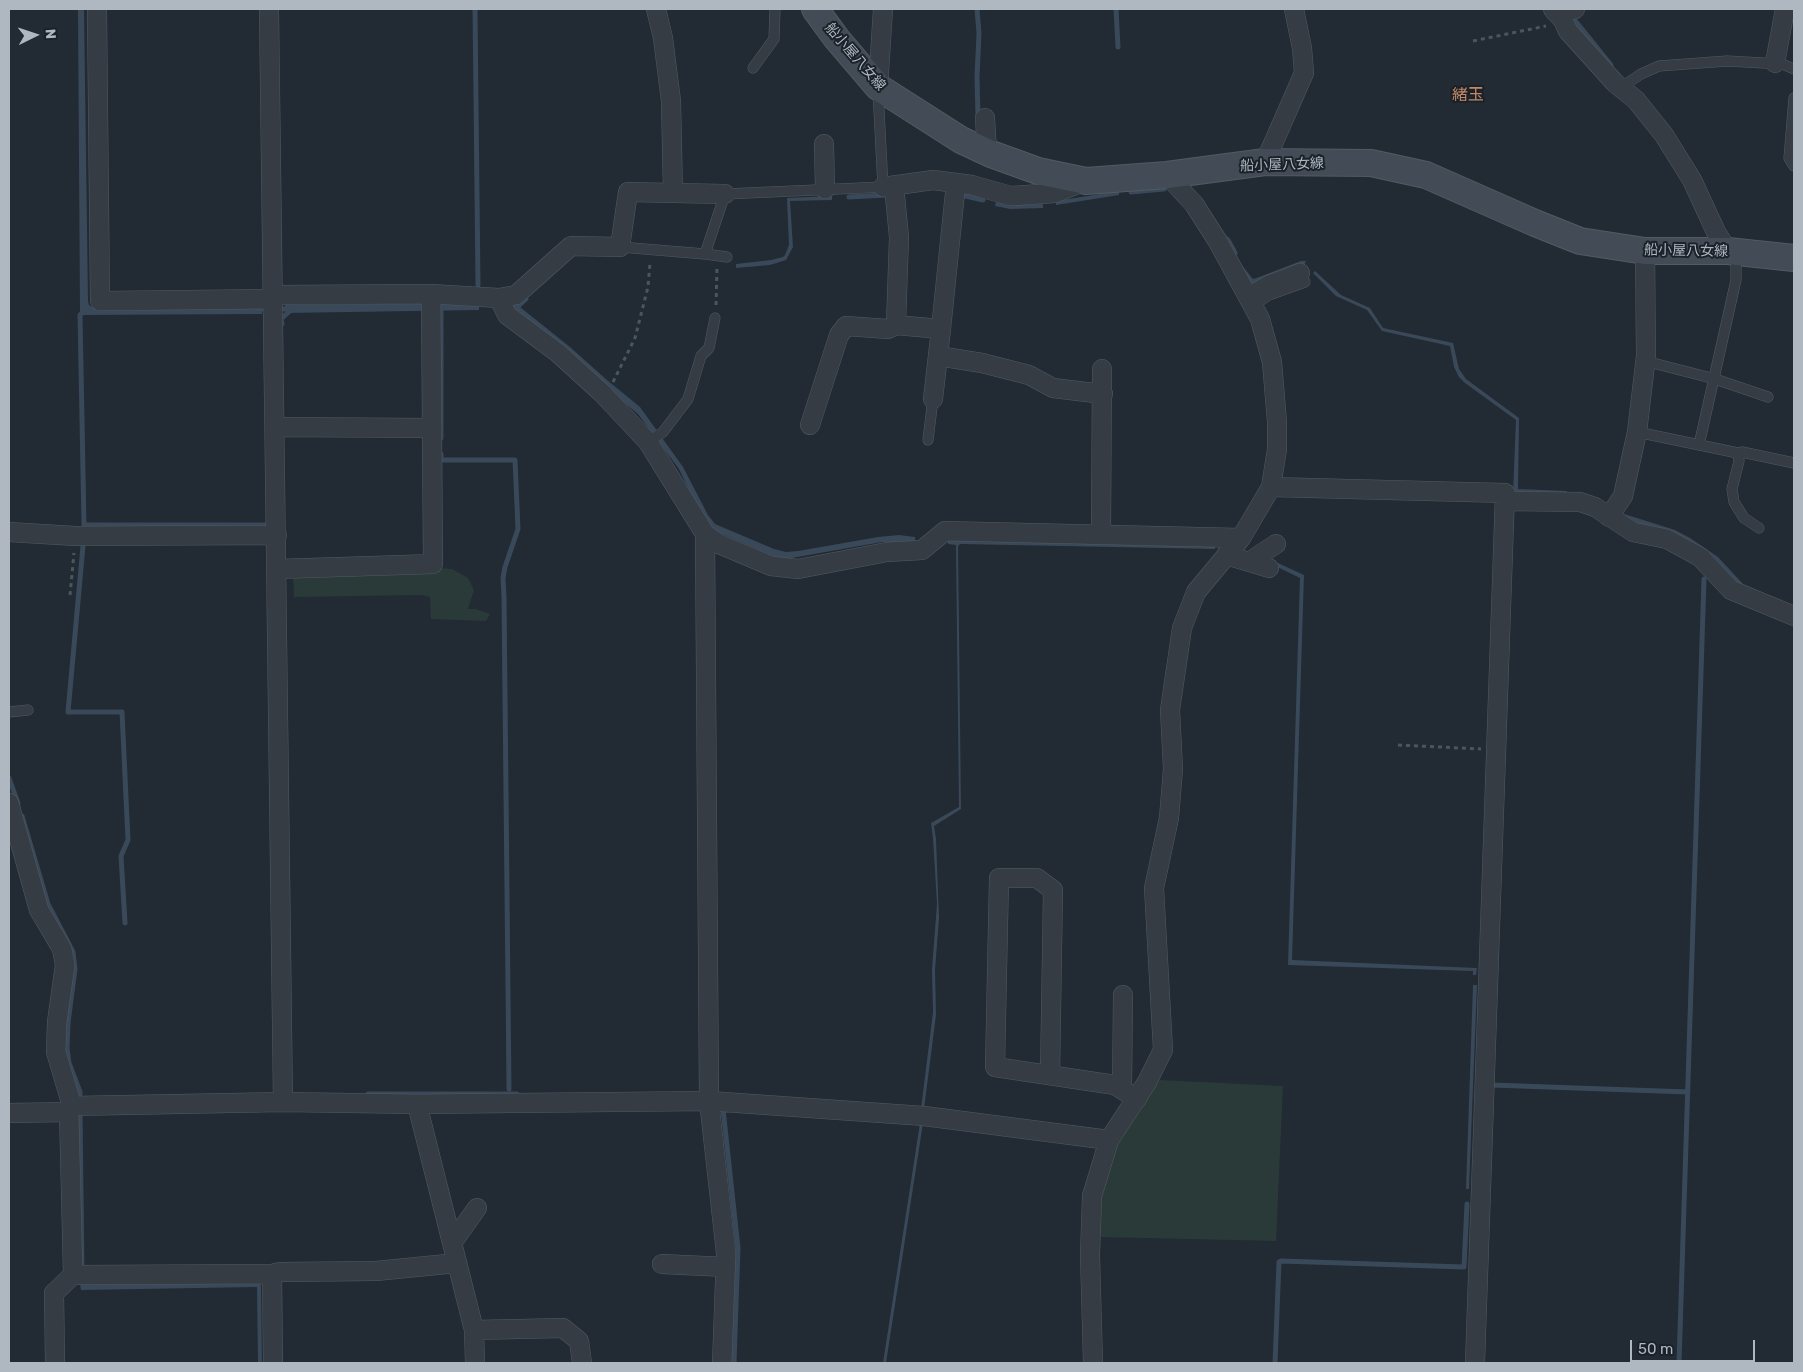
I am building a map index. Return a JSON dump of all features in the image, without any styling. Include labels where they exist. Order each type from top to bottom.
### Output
[{"type":"main road","name":"船小屋八女線","points":[[815,9],[837,39],[878,88],[961,140],[1038,171],[1086,181],[1167,175],[1265,162],[1371,163],[1426,175],[1580,241],[1645,251],[1732,252],[1794,258]]},
{"type":"street","points":[[97,9],[100,301],[431,294],[498,298],[516,295],[571,246],[620,247],[628,192],[726,194]]},
{"type":"street","points":[[269,9],[283,1102]]},
{"type":"street","points":[[656,9],[671,102],[673,193]]},
{"type":"street","points":[[878,88],[883,9]]},
{"type":"street","points":[[1265,162],[1304,73],[1302,48],[1294,9]]},
{"type":"street","points":[[1775,63],[1786,9]]},
{"type":"street","points":[[1562,13],[1568,31],[1620,88],[1636,100],[1664,135],[1692,180],[1716,232],[1732,252]]},
{"type":"street","points":[[986,118],[987,152]]},
{"type":"street","points":[[824,144],[825,190]]},
{"type":"street","points":[[1129,1094],[1147,1082],[1163,1050],[1154,888],[1169,818],[1173,769],[1170,710],[1182,628],[1196,592],[1241,538],[1271,487],[1277,449],[1277,422],[1272,362],[1260,319],[1217,240],[1194,204],[1167,175]]},
{"type":"street","points":[[896,325],[899,236],[888,186],[933,180],[972,185],[1011,196],[1055,193],[1086,181]]},
{"type":"street","points":[[932,400],[956,183]]},
{"type":"street","points":[[1609,517],[1622,496],[1637,432],[1645,361],[1645,251]]},
{"type":"street","points":[[1250,301],[1269,285],[1303,278]]},
{"type":"street","points":[[277,569],[433,564],[431,294]]},
{"type":"street","points":[[498,298],[507,315],[558,353],[604,396],[648,442],[705,534],[719,544],[771,566],[798,569],[887,552],[922,550],[945,531],[1241,538]]},
{"type":"street","points":[[810,425],[839,335],[846,326],[888,329],[896,325],[941,329]]},
{"type":"street","points":[[938,356],[982,362],[1029,375],[1052,388],[1102,394]]},
{"type":"street","points":[[1101,534],[1102,369]]},
{"type":"street","points":[[274,427],[432,428]]},
{"type":"street","points":[[1271,487],[1505,493],[1476,1363]]},
{"type":"street","points":[[1505,501],[1580,502],[1595,507],[1633,532],[1667,539],[1700,557],[1731,590],[1794,616]]},
{"type":"street","points":[[9,532],[75,536],[276,535]]},
{"type":"street","points":[[705,534],[709,1100],[726,1253],[722,1363]]},
{"type":"street","points":[[1249,562],[1276,544]]},
{"type":"street","points":[[1226,555],[1269,568]]},
{"type":"street","points":[[9,803],[39,910],[62,949],[66,965],[56,1052],[70,1109],[73,1275]]},
{"type":"street","points":[[1050,1075],[1053,890],[1037,878],[999,878],[995,1067],[1050,1075],[1115,1084],[1129,1094]]},
{"type":"street","points":[[1093,1363],[1090,1255],[1092,1196],[1109,1140],[1129,1094],[1123,994]]},
{"type":"street","points":[[9,1113],[70,1109],[283,1102],[417,1104],[709,1100],[924,1116],[1109,1140]]},
{"type":"street","points":[[417,1104],[474,1330],[474,1363]]},
{"type":"street","points":[[452,1243],[477,1208]]},
{"type":"street","points":[[55,1363],[54,1293],[73,1275],[376,1272],[458,1263]]},
{"type":"street","points":[[662,1264],[726,1267]]},
{"type":"street","points":[[272,1274],[273,1363]]},
{"type":"street","points":[[474,1330],[563,1328],[579,1341],[582,1363]]},
{"type":"lane","points":[[753,68],[774,39],[775,9]]},
{"type":"lane","points":[[1620,88],[1641,74],[1659,66],[1727,61],[1775,63],[1794,69]]},
{"type":"lane","points":[[705,254],[726,194],[888,186],[877,98],[878,88]]},
{"type":"lane","points":[[1794,98],[1789,158],[1794,166]]},
{"type":"lane","points":[[620,247],[722,256]]},
{"type":"lane","points":[[1700,445],[1736,280],[1732,252]]},
{"type":"lane","points":[[648,442],[663,432],[688,400],[702,356],[709,348],[715,318]]},
{"type":"lane","points":[[1645,361],[1715,379],[1768,397]]},
{"type":"lane","points":[[928,440],[932,400]]},
{"type":"lane","points":[[1637,432],[1794,463]]},
{"type":"lane","points":[[1738,453],[1739,461],[1732,489],[1734,502],[1744,518],[1759,528]]},
{"type":"lane","points":[[9,712],[28,710]]},
{"type":"path","points":[[1473,41],[1562,13]]},
{"type":"path","points":[[604,396],[622,367],[635,338],[648,287],[651,249]]},
{"type":"path","points":[[715,318],[722,256]]},
{"type":"path","points":[[70,595],[75,536]]},
{"type":"path","points":[[1398,745],[1496,750]]},
{"type":"shaded area","points":[[452,569],[468,578],[474,590],[468,609],[476,609],[490,614],[486,621],[431,619],[430,597],[422,595],[294,597],[293,574]]},
{"type":"shaded area","points":[[1160,1080],[1283,1086],[1276,1241],[1101,1237],[1098,1223],[1098,1204],[1109,1153],[1151,1090]]},
{"type":"water","points":[[78,9],[84,9],[89,305],[94,308],[262,306],[262,314],[80,315]]},
{"type":"water","points":[[1119,191],[1119,195],[1056,205],[1056,201]]},
{"type":"water","points":[[832,196],[832,200],[790,201],[793,247],[786,260],[770,265],[736,268],[736,264],[771,260],[785,255],[789,245],[787,198]]},
{"type":"water","points":[[996,202],[1013,205],[1043,204],[1043,208],[1010,209],[995,206]]},
{"type":"water","points":[[1301,261],[1306,261],[1304,266],[1252,285],[1238,266],[1241,264],[1254,279]]},
{"type":"water","points":[[1315,271],[1341,295],[1370,308],[1383,328],[1453,343],[1459,369],[1466,379],[1519,418],[1518,489],[1567,491],[1566,494],[1513,493],[1516,420],[1459,377],[1454,367],[1450,346],[1382,331],[1367,310],[1336,296],[1313,273]]},
{"type":"water","points":[[479,303],[479,310],[285,313],[285,305]]},
{"type":"water","points":[[518,303],[520,307],[640,407],[683,467],[708,515],[715,524],[774,549],[786,552],[899,535],[915,537],[915,543],[882,542],[786,559],[775,557],[715,531],[701,515],[679,469],[638,414],[513,311],[512,304]]},
{"type":"water","points":[[1621,513],[1675,530],[1690,538],[1718,557],[1743,584],[1770,596],[1739,587],[1719,563],[1706,552],[1620,517]]},
{"type":"water","points":[[947,539],[1215,544],[1215,549],[960,544],[958,546],[961,809],[934,826],[939,918],[935,970],[936,1015],[924,1109],[921,1109],[933,1012],[932,969],[937,904],[931,823],[959,807],[956,545],[948,544]]},
{"type":"water","points":[[1267,558],[1304,575],[1292,960],[1477,968],[1476,975],[1473,975],[1473,971],[1288,965],[1300,578],[1265,561]]},
{"type":"water","points":[[1473,985],[1477,985],[1469,1189],[1466,1189]]},
{"type":"water","points":[[920,1123],[923,1123],[886,1363],[883,1363]]},
{"type":"water","points":[[261,1283],[262,1363],[258,1363],[257,1287],[81,1290],[80,1284]]},
{"type":"waterway","points":[[475,9],[478,285]]},
{"type":"waterway","points":[[977,9],[979,33],[978,117]]},
{"type":"waterway","points":[[1116,9],[1118,47]]},
{"type":"waterway","points":[[1569,13],[1611,65]]},
{"type":"waterway","points":[[1131,192],[1164,189]]},
{"type":"waterway","points":[[849,197],[886,195]]},
{"type":"waterway","points":[[961,195],[983,200]]},
{"type":"waterway","points":[[1224,237],[1228,240],[1235,253]]},
{"type":"waterway","points":[[516,308],[526,299]]},
{"type":"waterway","points":[[441,307],[441,438]]},
{"type":"waterway","points":[[255,309],[292,309]]},
{"type":"waterway","points":[[282,324],[281,319],[292,309]]},
{"type":"waterway","points":[[84,311],[80,315],[84,525],[266,525]]},
{"type":"waterway","points":[[441,454],[441,460],[515,460],[518,529],[503,578],[509,1089]]},
{"type":"waterway","points":[[83,546],[68,712],[122,712],[128,840],[121,856],[125,923]]},
{"type":"waterway","points":[[1679,1363],[1704,579]]},
{"type":"waterway","points":[[9,778],[18,803]]},
{"type":"waterway","points":[[22,816],[48,904],[73,952],[75,969],[68,1023],[67,1048],[69,1063],[80,1092],[80,1102]]},
{"type":"waterway","points":[[1492,1085],[1688,1092]]},
{"type":"waterway","points":[[368,1094],[517,1094]]},
{"type":"waterway","points":[[727,1110],[723,1109],[738,1248],[734,1363]]},
{"type":"waterway","points":[[80,1111],[82,1272]]},
{"type":"waterway","points":[[1275,1363],[1279,1262],[1464,1267],[1467,1204]]},
{"type":"district","name":"緒玉","points":[[1468,95]]}]
